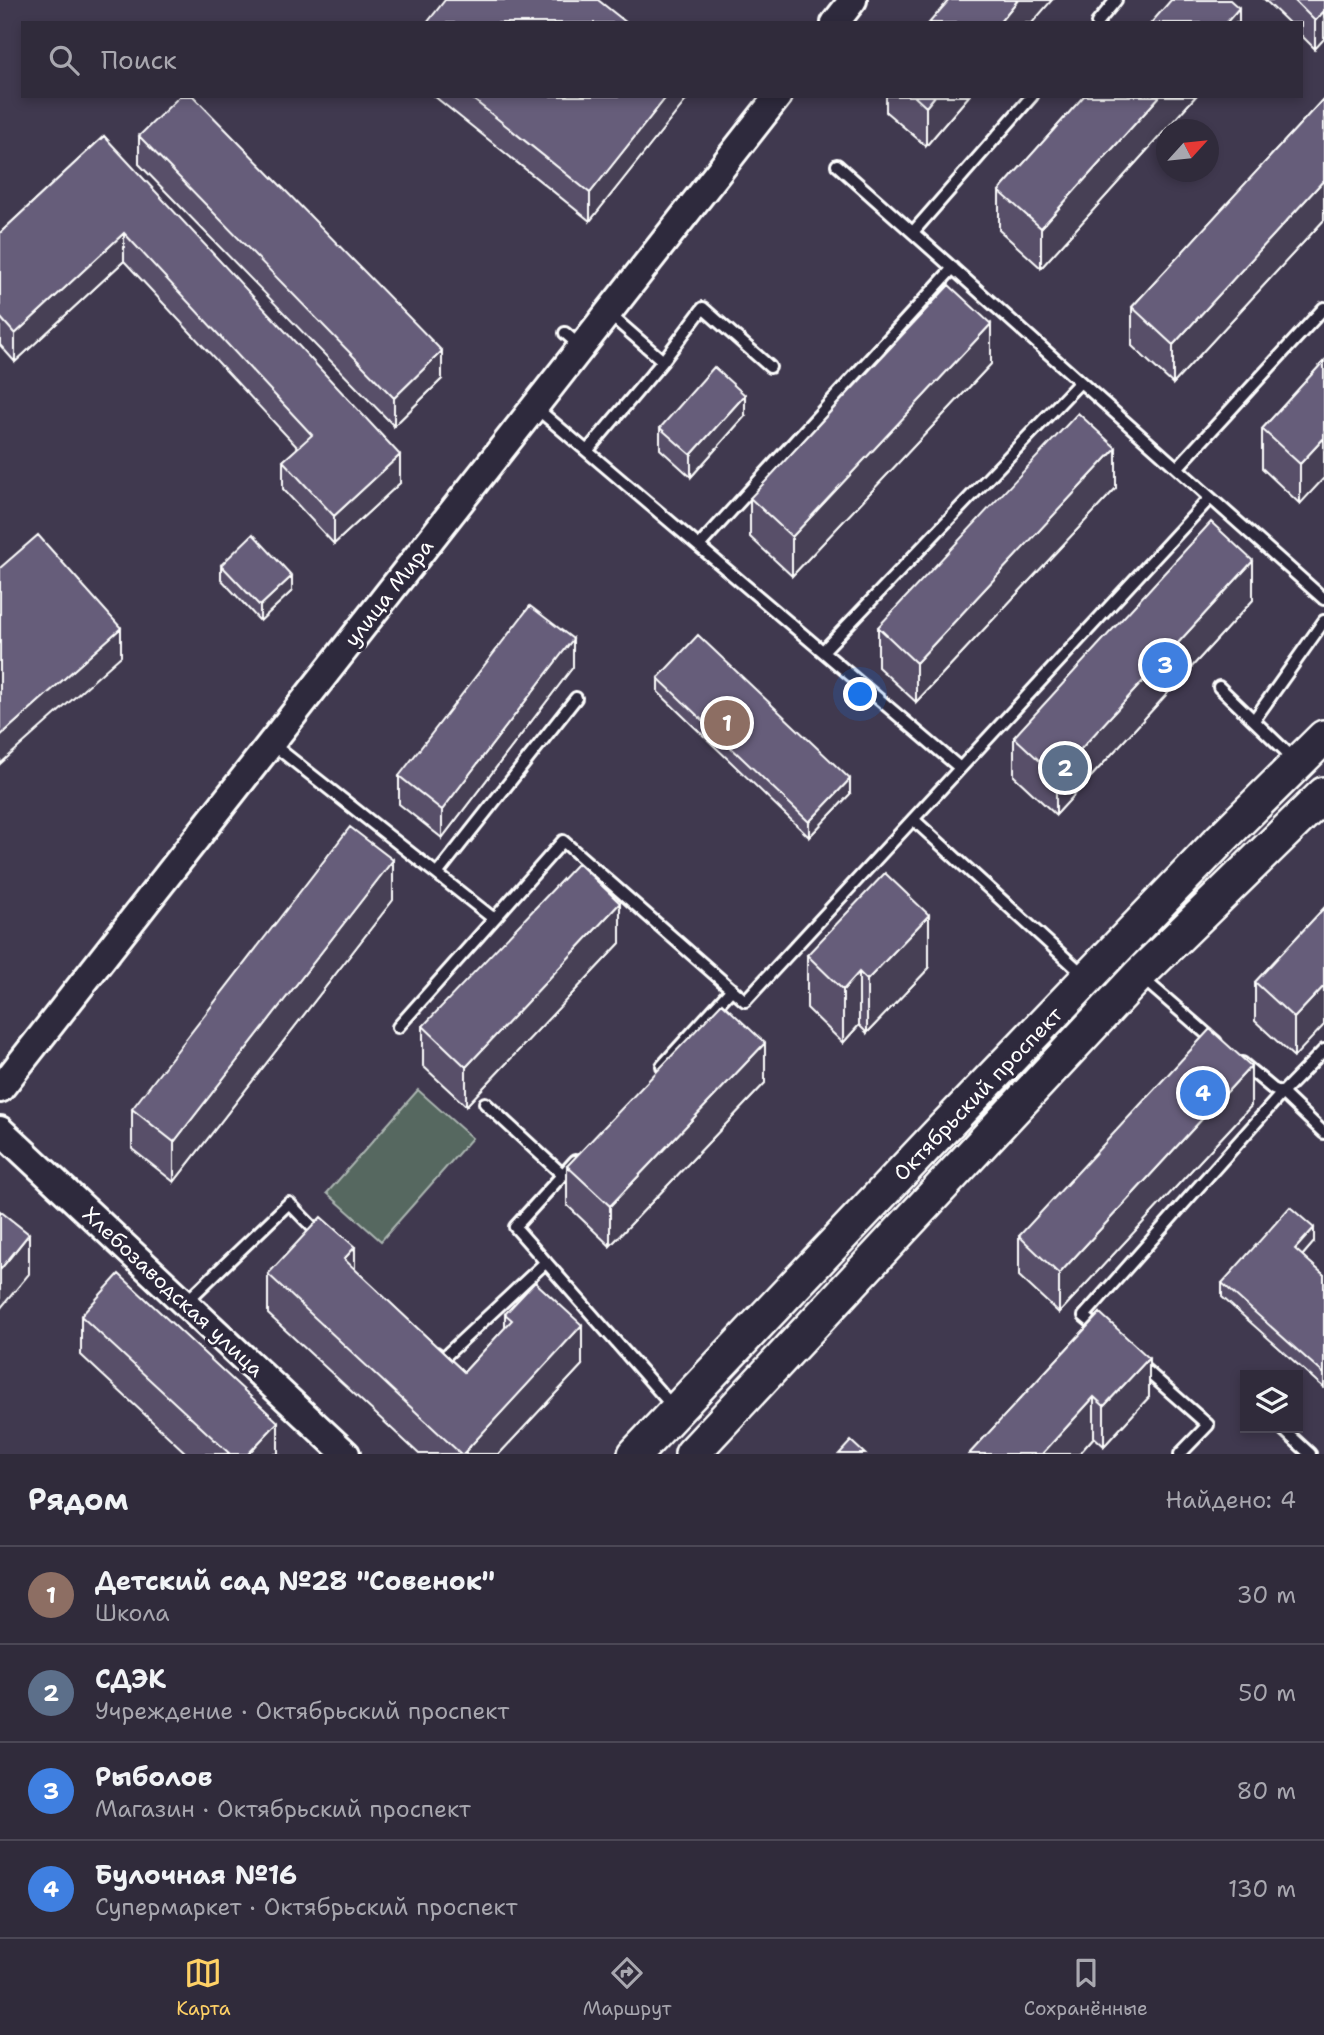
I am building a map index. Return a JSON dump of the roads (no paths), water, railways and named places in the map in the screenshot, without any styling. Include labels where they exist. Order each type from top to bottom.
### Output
[{"type":"main road","name":"Октябрьский проспект","points":[[635,1454],[928,1144],[1324,737]]},
{"type":"main road","name":"Октябрьский проспект","points":[[692,1454],[1139,975],[1324,794]]},
{"type":"street","points":[[837,21],[853,0]]},
{"type":"street","name":"улица Мира","points":[[0,1089],[535,407],[573,340],[608,313],[776,98]]},
{"type":"street","name":"Хлебозаводская улица","points":[[0,1130],[346,1454]]},
{"type":"lane","points":[[1099,21],[1116,0]]},
{"type":"lane","points":[[913,232],[1030,98]]},
{"type":"lane","points":[[837,164],[1324,599]]},
{"type":"lane","points":[[699,546],[953,268]]},
{"type":"lane","points":[[587,451],[663,361],[703,308],[770,367]]},
{"type":"lane","points":[[1177,468],[1324,308]]},
{"type":"lane","points":[[608,313],[663,361]]},
{"type":"lane","points":[[689,327],[698,336]]},
{"type":"lane","points":[[823,652],[1080,382]]},
{"type":"lane","points":[[535,407],[960,768]]},
{"type":"lane","points":[[398,1027],[563,841],[745,1000],[1210,498]]},
{"type":"lane","points":[[1254,720],[1324,621]]},
{"type":"lane","points":[[1219,687],[1298,763]]},
{"type":"lane","points":[[437,874],[576,698]]},
{"type":"lane","points":[[271,743],[494,919]]},
{"type":"lane","points":[[914,820],[1088,979]]},
{"type":"lane","points":[[1139,975],[1222,1046]]},
{"type":"lane","points":[[657,1072],[732,989]]},
{"type":"lane","points":[[1115,1343],[1084,1316],[1282,1093],[1324,1050]]},
{"type":"lane","points":[[1232,1055],[1273,1089],[1282,1093],[1324,1133]]},
{"type":"lane","points":[[485,1102],[563,1175]]},
{"type":"lane","points":[[582,1154],[515,1227],[676,1410]]},
{"type":"lane","points":[[185,1303],[289,1203],[327,1242]]},
{"type":"lane","points":[[433,1349],[442,1359],[546,1262]]},
{"type":"lane","points":[[1136,1361],[1208,1425],[1180,1454]]},
{"type":"lane","points":[[1287,1433],[1310,1454]]},
{"type":"place","name":"Рыболов","points":[[1165,665]]},
{"type":"place","name":"Детский сад №28 \"Совенок\"","points":[[727,723]]},
{"type":"place","name":"СДЭК","points":[[1065,768]]},
{"type":"place","name":"Булочная №16","points":[[1203,1093]]}]
